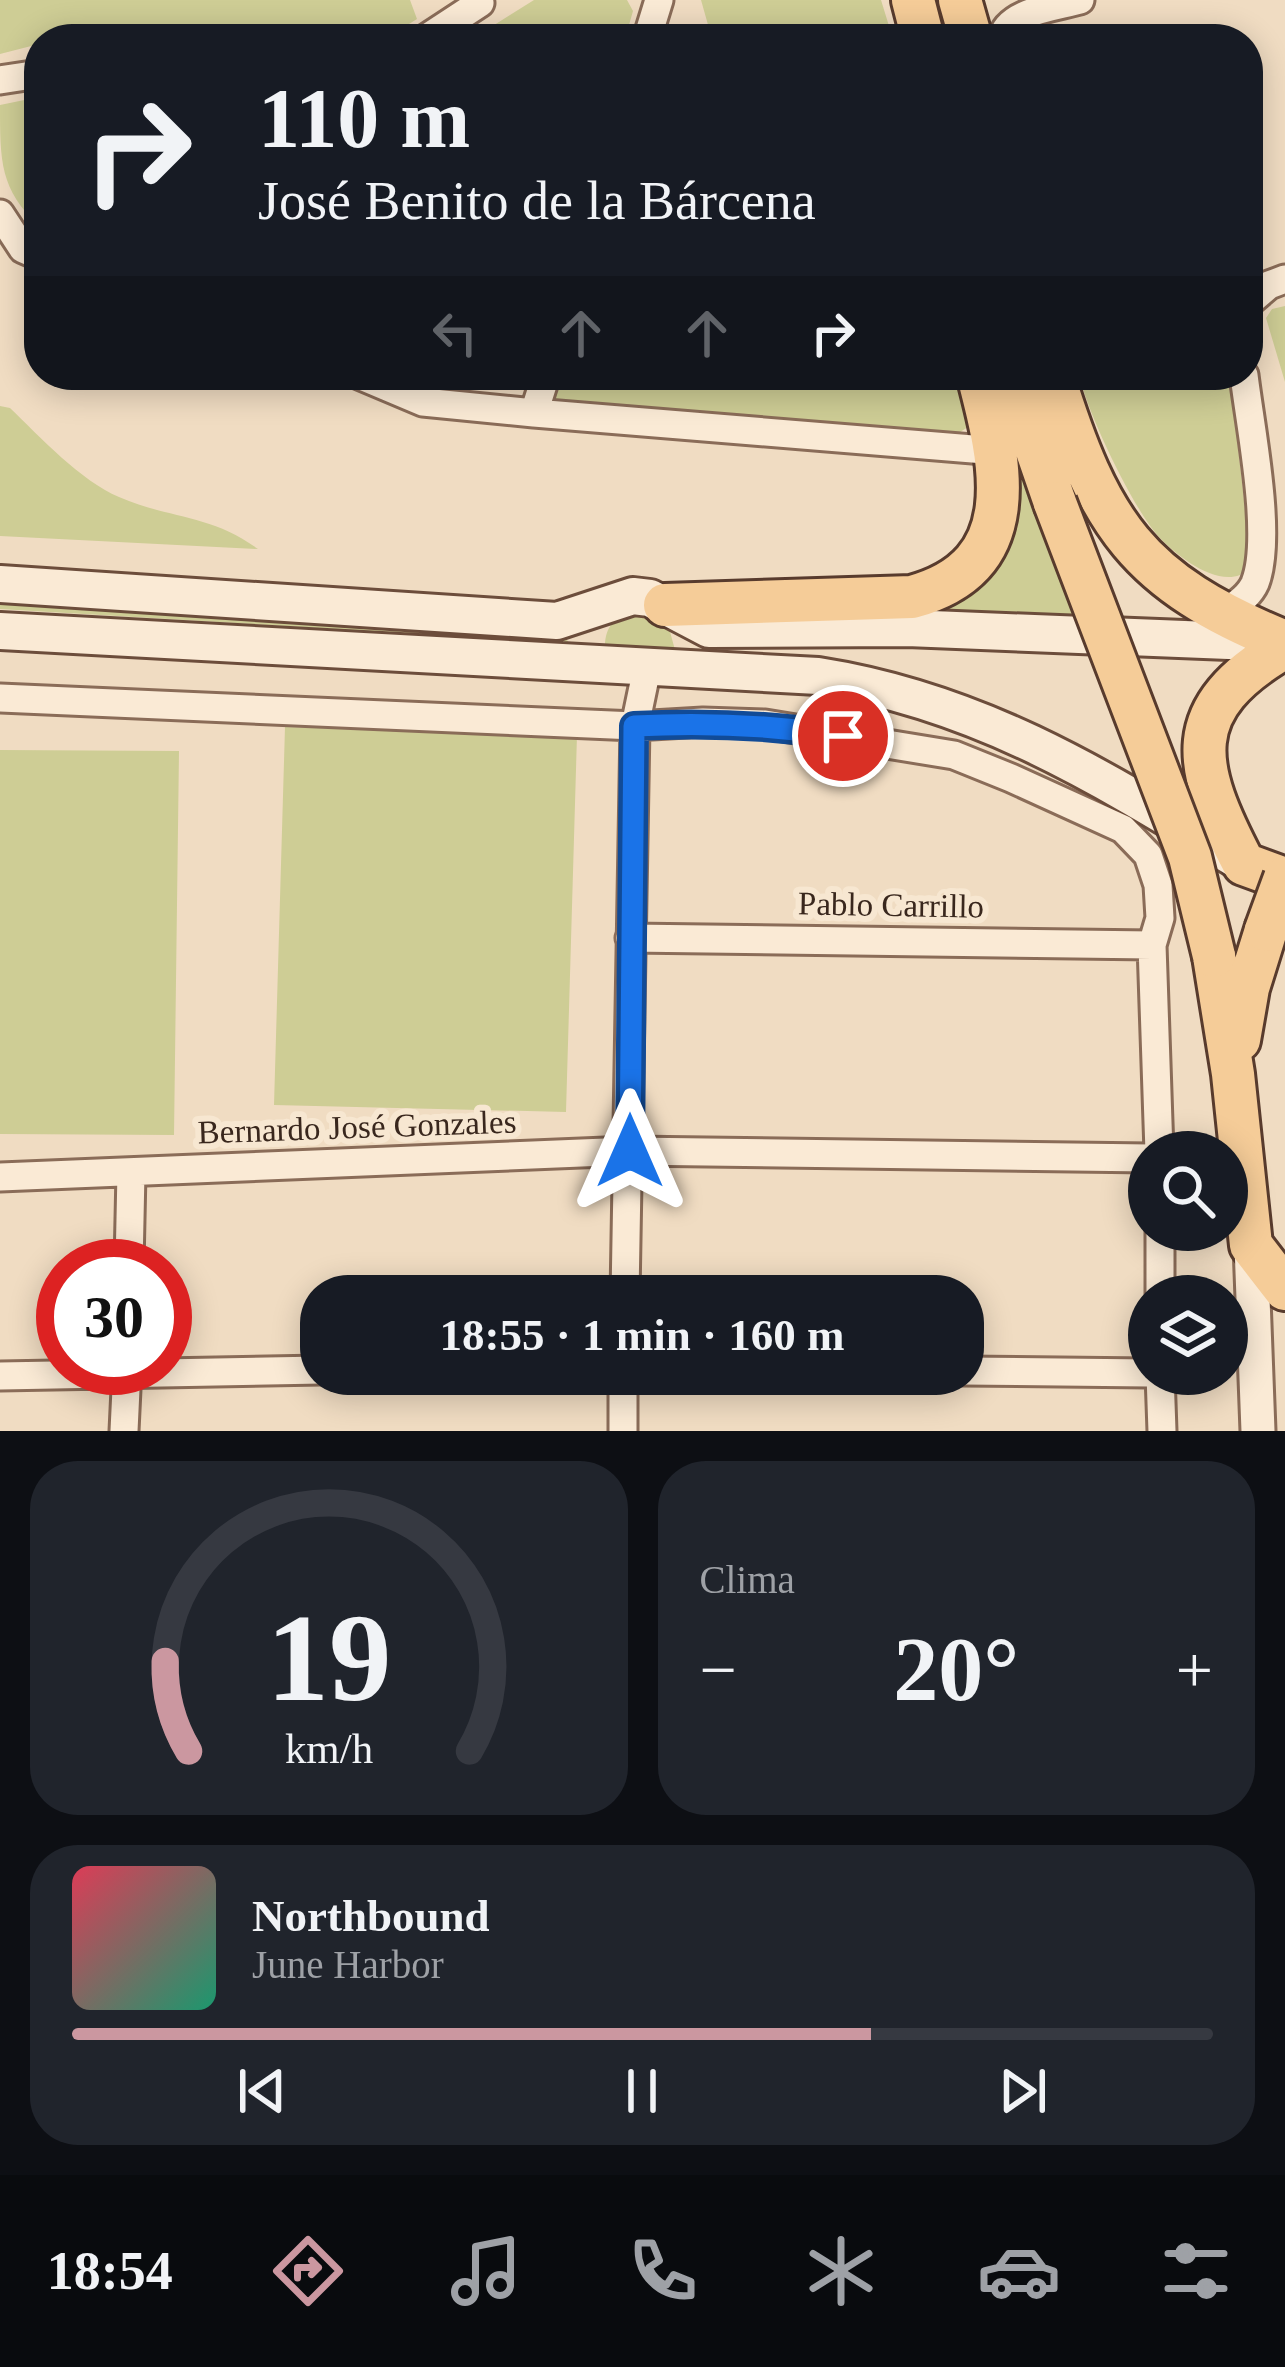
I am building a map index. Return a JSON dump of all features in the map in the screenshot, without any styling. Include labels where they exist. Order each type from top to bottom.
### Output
[{"type":"main road","points":[[671,610],[749,600],[912,596],[938,590],[962,575],[988,541],[998,502],[997,451],[982,390]]},
{"type":"main road","points":[[1016,390],[1190,857],[1214,956],[1233,1074],[1251,1245],[1285,1289]]},
{"type":"main road","points":[[1057,390],[1079,456],[1114,523],[1167,579],[1222,616],[1285,644]]},
{"type":"main road","points":[[0,584],[557,621],[633,596],[709,629],[907,628],[1285,644]]},
{"type":"main road","points":[[588,665],[586,642],[591,623],[602,609]]},
{"type":"main road","points":[[671,610],[692,643],[692,672]]},
{"type":"main road","points":[[0,631],[837,679],[895,691],[984,720],[1052,750],[1244,864],[1285,879],[1248,988],[1233,1074]]},
{"type":"main road","points":[[1244,864],[1217,811],[1205,763],[1204,736],[1222,693],[1285,644]]},
{"type":"street","points":[[451,0],[455,4],[483,1]]},
{"type":"street","points":[[1021,24],[1081,0]]},
{"type":"street","points":[[448,24],[483,1]]},
{"type":"street","points":[[0,214],[24,249]]},
{"type":"street","points":[[396,390],[423,401],[534,413],[997,451]]},
{"type":"street","points":[[534,413],[541,390]]},
{"type":"street","points":[[1222,616],[1253,589],[1257,574],[1258,494],[1246,390]]},
{"type":"street","points":[[626,1275],[634,726],[647,668]]},
{"type":"street","points":[[0,698],[634,726],[765,724],[954,755],[1123,829],[1148,855],[1158,885],[1160,918],[1152,945],[1159,1131]]},
{"type":"street","name":"Pablo Carrillo","points":[[630,938],[1152,945]]},
{"type":"street","name":"Bernardo José Gonzales","points":[[0,1177],[630,1151],[1128,1158]]},
{"type":"street","points":[[130,1239],[131,1172]]},
{"type":"street","points":[[1251,1245],[1258,1431]]},
{"type":"street","points":[[192,1370],[300,1370]]},
{"type":"street","points":[[984,1371],[1128,1373]]},
{"type":"street","points":[[0,1376],[36,1374]]},
{"type":"street","points":[[124,1431],[126,1395]]},
{"type":"street","points":[[622,1431],[623,1395]]},
{"type":"street","points":[[1161,1395],[1162,1431]]},
{"type":"shaded area","points":[[0,0],[410,0],[417,19],[409,24],[24,24],[24,48],[0,54]]},
{"type":"shaded area","points":[[534,0],[627,0],[633,11],[629,24],[496,24]]},
{"type":"shaded area","points":[[701,0],[881,0],[888,24],[708,24]]},
{"type":"shaded area","points":[[24,100],[24,210],[5,173],[0,105]]},
{"type":"shaded area","points":[[1285,306],[1285,382],[1266,318],[1272,309]]},
{"type":"shaded area","points":[[554,390],[962,390],[970,414],[968,427],[954,436],[551,399]]},
{"type":"shaded area","points":[[1084,390],[1232,390],[1248,536],[1249,561],[1240,575],[1208,572],[1159,537],[1136,505]]},
{"type":"shaded area","points":[[0,406],[10,408],[105,490],[223,529],[258,549],[0,536]]},
{"type":"shaded area","points":[[1023,467],[1077,615],[922,613],[1010,537],[1019,498],[1017,471]]},
{"type":"shaded area","points":[[0,601],[565,637],[569,643],[0,609]]},
{"type":"shaded area","points":[[634,609],[669,628],[675,650],[605,649],[612,623]]},
{"type":"shaded area","points":[[285,727],[577,735],[566,1112],[274,1105]]},
{"type":"shaded area","points":[[0,750],[179,751],[174,1135],[0,1134]]},
{"type":"route","points":[[630,1151],[634,726],[765,724],[843,736]]}]
